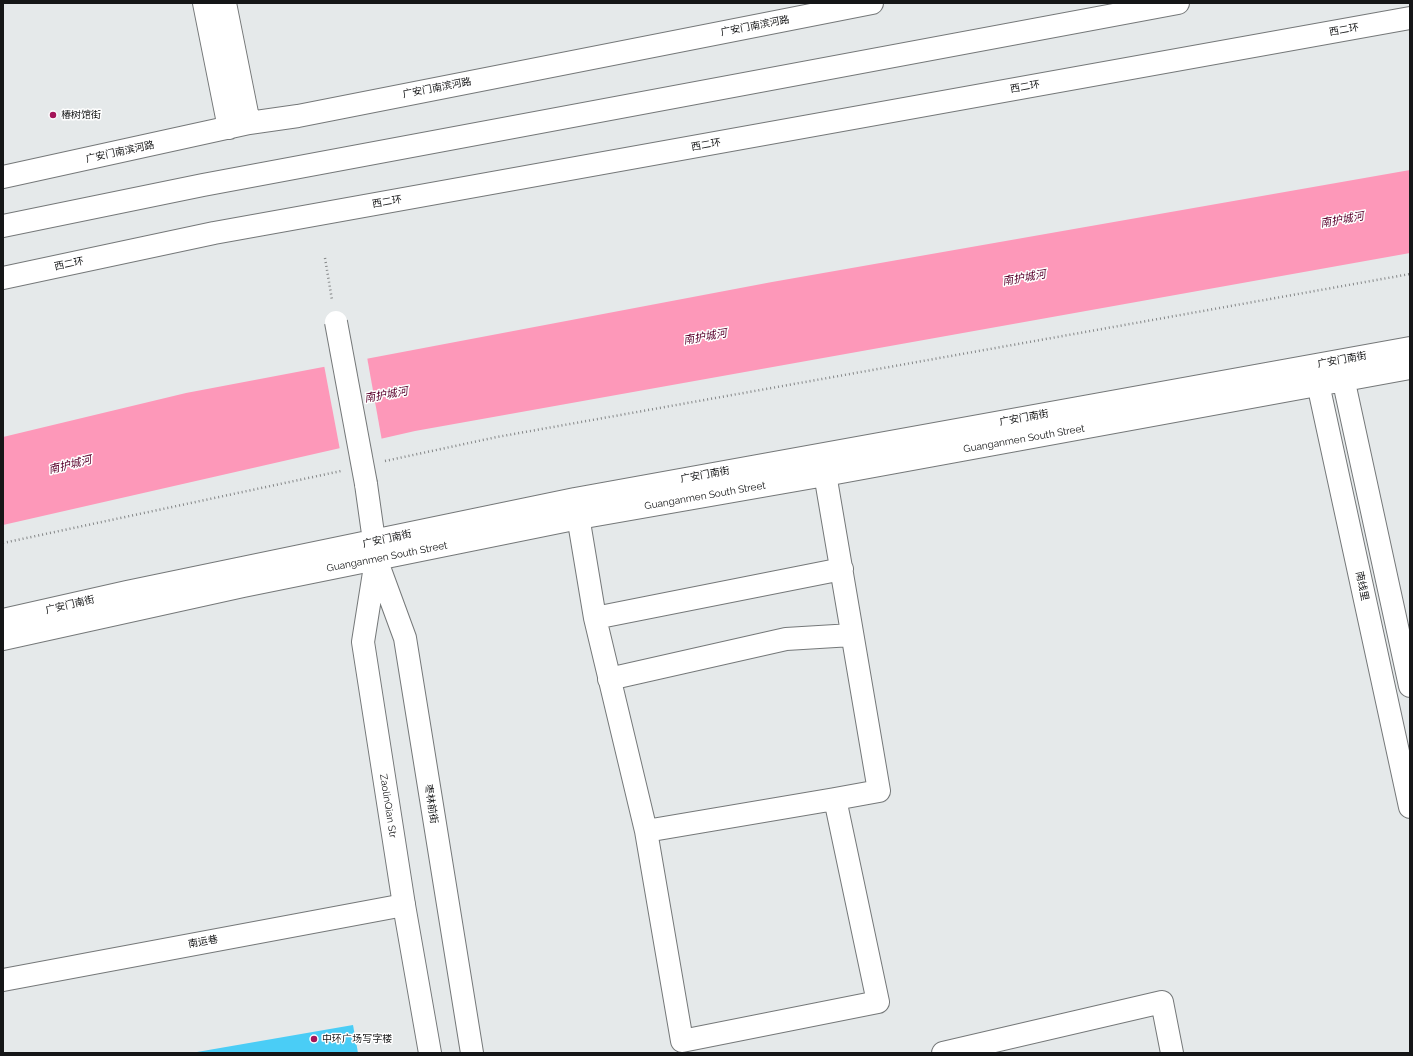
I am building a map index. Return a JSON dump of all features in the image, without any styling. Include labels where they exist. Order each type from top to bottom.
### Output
[{"type":"main road","points":[[204,3],[239,126]]},
{"type":"main road","points":[[225,3],[239,126]]},
{"type":"main road","name":"广安门南滨河路","points":[[3,176],[239,126],[298,116],[872,3]]},
{"type":"main road","points":[[3,226],[203,184],[1178,3]]},
{"type":"main road","name":"西二环","points":[[3,278],[222,232],[1410,18]]},
{"type":"main road","points":[[336,322],[366,484],[375,550]]},
{"type":"main road","name":"广安门南街","points":[[1341,370],[1410,348]]},
{"type":"main road","name":"Guanganmen South Street","points":[[3,639],[243,586],[375,550],[577,509],[1316,374],[1341,370],[1410,368]]},
{"type":"main road","points":[[1341,370],[1410,686]]},
{"type":"main road","name":"南线里","points":[[1316,374],[1410,807]]},
{"type":"main road","points":[[646,831],[879,791],[823,465]]},
{"type":"main road","points":[[577,509],[595,618],[646,831],[682,1041],[878,1002],[835,799]]},
{"type":"main road","name":"广安门南街","points":[[3,620],[127,592],[375,550]]},
{"type":"main road","name":"ZaolinQian Str","points":[[375,550],[363,642],[404,905],[430,1053]]},
{"type":"main road","name":"枣林前街","points":[[375,550],[405,638],[472,1053]]},
{"type":"main road","points":[[595,618],[842,569]]},
{"type":"main road","points":[[609,679],[786,639],[852,636]]},
{"type":"main road","name":"南运巷","points":[[3,980],[404,905]]},
{"type":"main road","points":[[943,1053],[1162,1002],[1172,1053]]},
{"type":"path","points":[[325,258],[336,322]]},
{"type":"path","points":[[381,462],[497,437],[1410,274]]},
{"type":"path","points":[[3,543],[342,470]]},
{"type":"water","name":"南护城河","points":[[1410,170],[1410,253],[415,431],[3,525],[3,437],[186,393],[772,282]]},
{"type":"pier","points":[[367,357],[382,441],[340,450],[324,365]]},
{"type":"building","name":"中环广场写字楼","points":[[353,1025],[358,1053],[197,1053],[197,1052]]},
{"type":"place","name":"椿树馆街","points":[[53,115]]},
{"type":"place","name":"中环广场写字楼","points":[[314,1039]]}]
